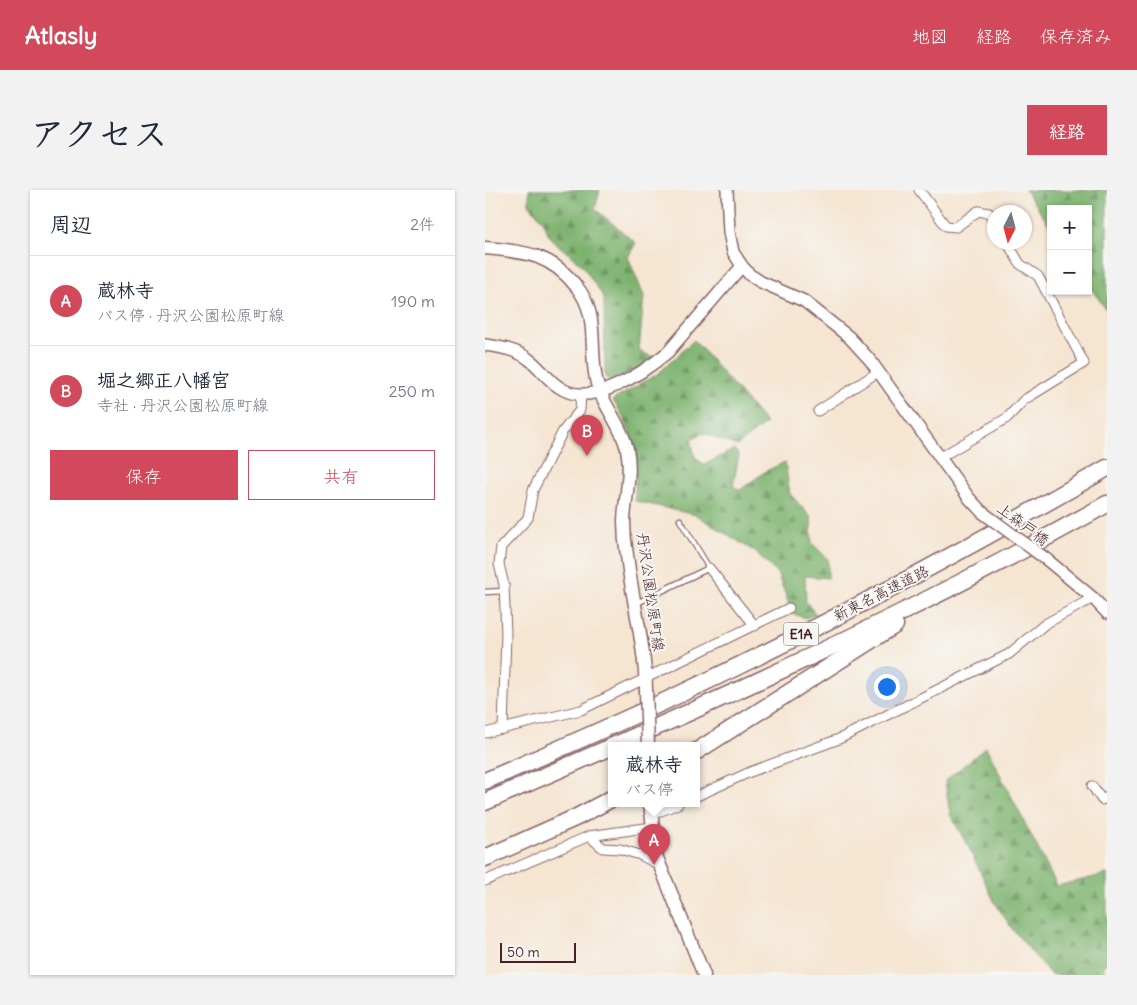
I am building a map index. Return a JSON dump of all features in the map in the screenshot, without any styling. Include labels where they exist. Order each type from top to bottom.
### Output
[{"type":"highway","name":"新東名高速道路","points":[[485,781],[699,685],[831,619],[944,561],[1107,468]]},
{"type":"highway","name":"新東名高速道路","points":[[623,742],[707,705],[962,583],[1107,504]]},
{"type":"highway","points":[[700,749],[962,583]]},
{"type":"highway","name":"新東名高速道路","points":[[485,802],[608,749]]},
{"type":"highway","points":[[485,858],[577,817],[608,801]]},
{"type":"main road","name":"丹沢公園松原町線","points":[[485,248],[528,253],[549,261],[576,286],[591,313],[595,373],[621,432],[629,461],[624,521],[627,555],[643,646],[648,742]]},
{"type":"main road","points":[[651,815],[659,865],[704,975]]},
{"type":"street","points":[[485,345],[503,347],[530,359],[561,389],[581,394],[604,391],[642,370],[668,352],[742,266],[733,252],[730,239],[727,190]]},
{"type":"street","points":[[919,190],[946,226],[956,227],[978,211],[987,213]]},
{"type":"street","points":[[939,458],[1007,418],[1024,400],[1084,363],[1037,276],[1020,264],[1012,250]]},
{"type":"street","name":"上森戸橋","points":[[742,266],[761,282],[804,301],[849,337],[878,372],[969,498],[983,512],[1046,559],[1093,598],[1107,613]]},
{"type":"street","points":[[818,411],[878,372]]},
{"type":"street","points":[[503,729],[506,634],[504,591],[499,564],[501,547],[528,518],[533,490],[563,431],[580,410],[581,394]]},
{"type":"street","points":[[709,568],[755,626]]},
{"type":"street","points":[[700,795],[857,730],[1009,654],[1045,624],[1093,598]]},
{"type":"street","points":[[485,733],[581,710],[646,684],[789,608]]},
{"type":"street","points":[[1092,786],[1102,800],[1107,797]]},
{"type":"street","points":[[485,881],[589,836],[671,807]]},
{"type":"street","points":[[589,836],[603,848],[633,853],[659,865]]},
{"type":"lane","points":[[635,604],[709,568],[681,520]]},
{"type":"lane","points":[[485,592],[504,591]]},
{"type":"green space","points":[[529,190],[600,190],[595,209],[636,243],[628,257],[644,296],[639,351],[653,357],[642,366],[612,381],[605,377],[604,298],[583,266],[550,238],[543,221],[529,204]]},
{"type":"green space","points":[[1025,190],[1107,190],[1107,311],[1092,290],[1092,205],[1047,205],[1047,222]]},
{"type":"green space","points":[[694,340],[766,423],[737,446],[703,433],[691,439],[695,457],[704,465],[734,449],[739,455],[733,486],[740,490],[766,471],[785,462],[790,494],[811,517],[812,543],[828,559],[828,578],[805,576],[806,602],[816,614],[806,618],[793,614],[777,573],[754,551],[696,515],[635,501],[636,451],[625,421],[613,400],[659,373]]},
{"type":"green space","points":[[986,747],[1057,886],[1107,874],[1107,960],[1103,968],[1107,975],[1051,975],[1013,930],[995,903],[969,848],[950,814],[945,781]]},
{"type":"place","name":"堀之郷正八幡宮","points":[[587,456]]},
{"type":"place","name":"蔵林寺","points":[[654,865]]}]
